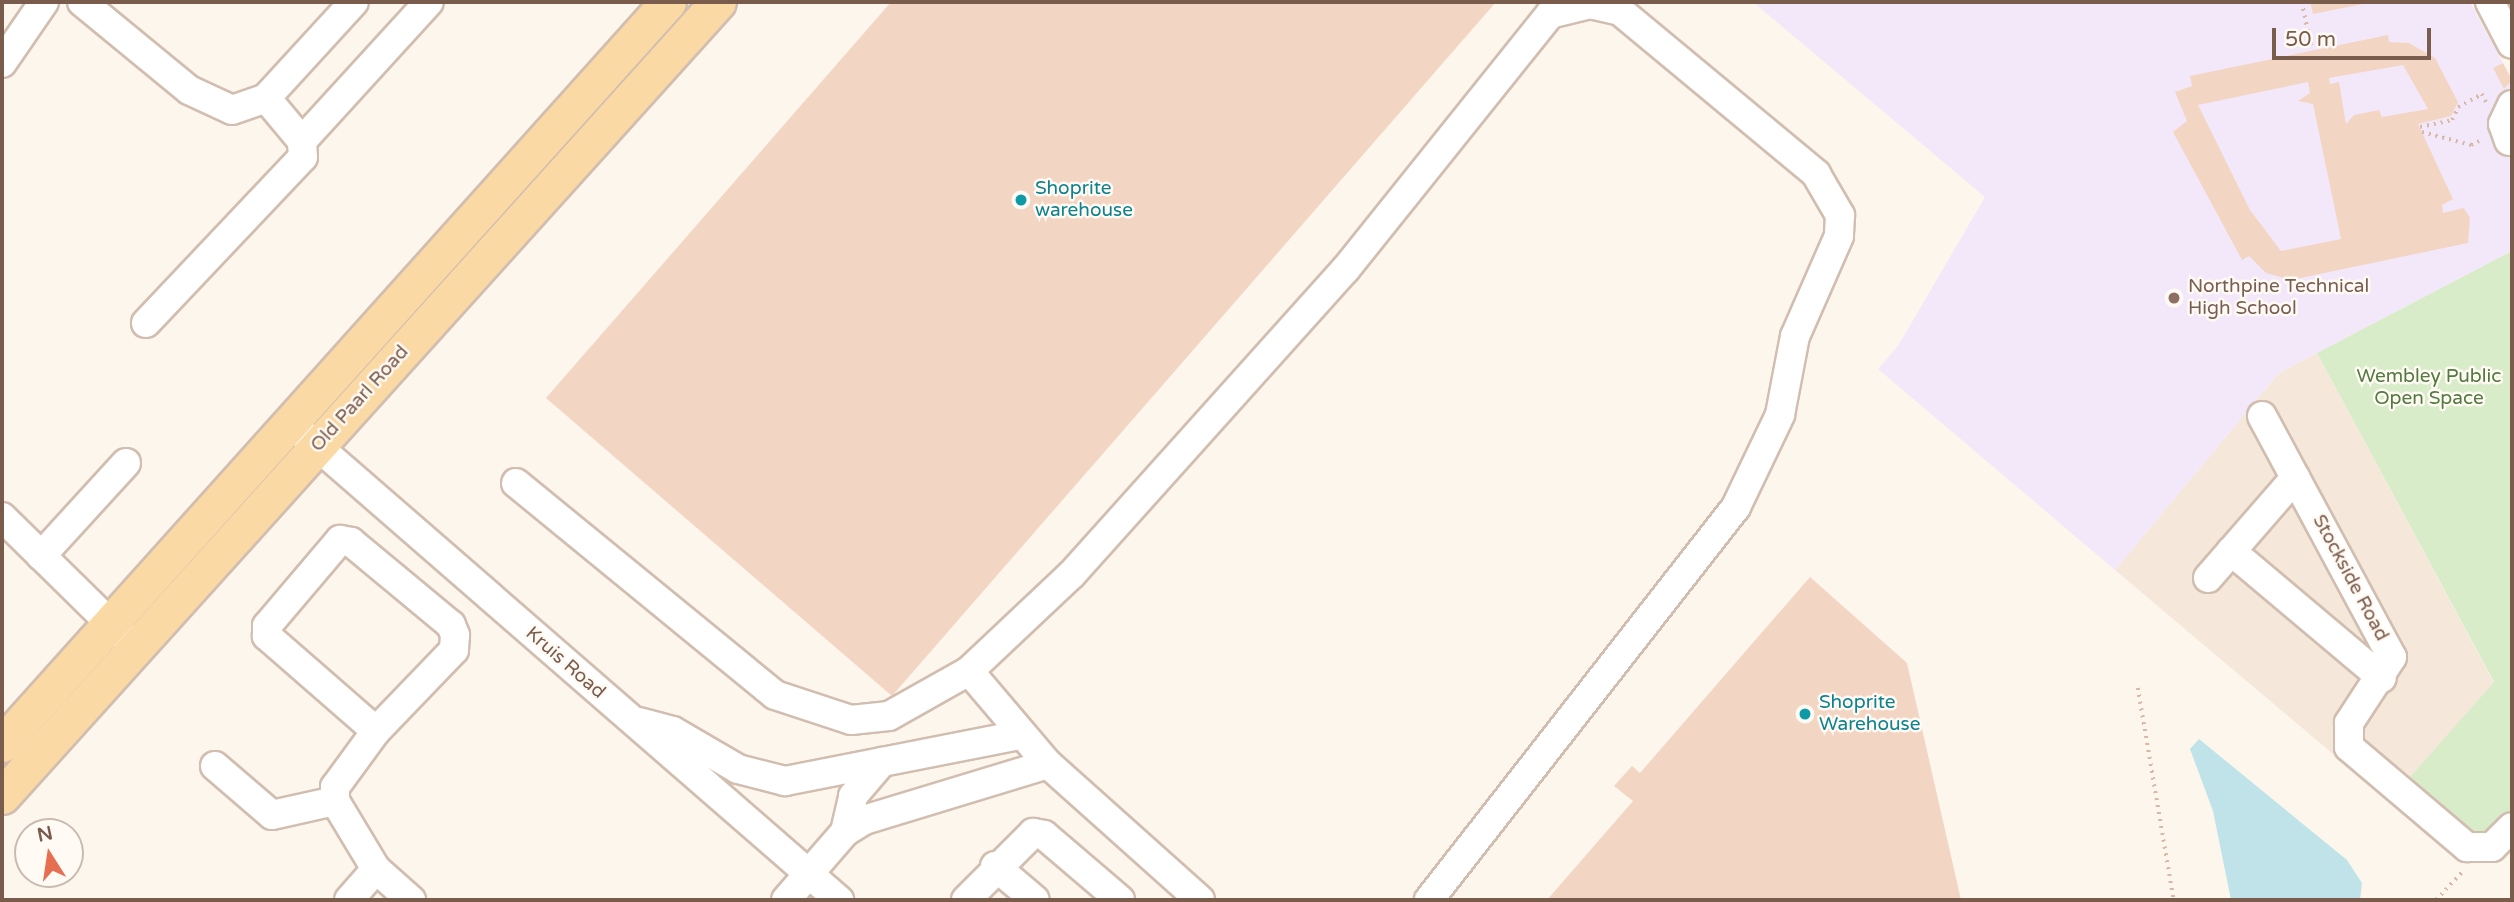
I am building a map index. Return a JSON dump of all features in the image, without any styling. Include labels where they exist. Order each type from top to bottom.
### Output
[{"type":"main road","name":"Old Paarl Road","points":[[2,796],[135,649],[644,17],[668,2]]},
{"type":"main road","name":"Old Paarl Road","points":[[2,744],[111,624],[305,436],[718,2]]},
{"type":"street","points":[[2,63],[44,2]]},
{"type":"street","points":[[82,2],[212,104],[232,110],[266,98],[355,2]]},
{"type":"street","points":[[302,141],[429,2]]},
{"type":"street","points":[[2490,2],[2512,44]]},
{"type":"street","points":[[516,483],[680,622],[775,695],[809,711],[851,720],[889,716],[969,671],[1170,470],[1345,270],[1550,14],[1590,4],[1619,11],[1816,174],[1840,215],[1839,236],[1795,337],[1780,415],[1736,507],[1429,900]]},
{"type":"street","points":[[146,323],[303,156],[302,141],[266,98]]},
{"type":"street","points":[[2509,141],[2502,124],[2512,105]]},
{"type":"street","name":"Stockside Road","points":[[2262,416],[2392,657],[2382,678],[2348,723],[2348,747],[2460,843],[2483,849]]},
{"type":"street","name":"Kruis Road","points":[[305,436],[839,900]]},
{"type":"street","points":[[41,556],[126,463]]},
{"type":"street","points":[[2208,578],[2295,478]]},
{"type":"street","points":[[2,517],[135,649]]},
{"type":"street","points":[[376,731],[267,636],[267,626],[340,540],[361,550],[452,625],[455,635],[454,650],[376,731],[335,787],[338,809],[376,869],[411,900]]},
{"type":"street","name":"Stockside Road","points":[[2231,551],[2382,678]]},
{"type":"street","points":[[969,671],[1019,735],[1048,764],[1200,900]]},
{"type":"street","points":[[630,719],[673,731],[759,777],[810,778],[1019,735]]},
{"type":"street","points":[[845,832],[853,796],[882,762]]},
{"type":"street","points":[[786,900],[845,832],[892,807],[1048,764]]},
{"type":"street","points":[[215,766],[272,815],[338,809]]},
{"type":"street","points":[[2483,849],[2512,827]]},
{"type":"street","points":[[966,900],[1026,835],[1044,835],[1120,900]]},
{"type":"street","points":[[995,866],[1035,900]]},
{"type":"street","points":[[349,900],[376,869]]},
{"type":"path","points":[[2302,2],[2312,50]]},
{"type":"path","points":[[2471,145],[2421,129],[2452,120],[2458,107],[2482,94]]},
{"type":"path","points":[[2138,688],[2174,900]]},
{"type":"path","points":[[2436,900],[2483,849]]},
{"type":"shaded area","name":"Northpine Technical High School","points":[[1753,2],[2470,2],[2512,80],[2512,251],[2279,373],[2115,570],[1878,369],[1898,346],[1985,197]]},
{"type":"shaded area","points":[[2317,353],[2494,683],[2390,802],[2115,570],[2279,373]]},
{"type":"green space","name":"Wembley Public Open Space","points":[[2512,251],[2512,814],[2479,841],[2405,783],[2494,682],[2317,353]]},
{"type":"water","points":[[2199,739],[2347,860],[2362,883],[2360,900],[2231,900],[2213,811],[2190,749]]},
{"type":"building","name":"Shoprite warehouse","points":[[891,2],[1496,2],[892,696],[546,398]]},
{"type":"building","points":[[2310,2],[2368,2],[2368,3],[2313,14]]},
{"type":"building","points":[[2388,35],[2389,42],[2409,43],[2435,58],[2458,102],[2451,116],[2418,124],[2453,199],[2442,205],[2443,213],[2464,208],[2470,218],[2468,243],[2291,280],[2266,273],[2249,256],[2242,260],[2173,132],[2187,121],[2175,92],[2192,86],[2190,76]],"holes":[[[2403,65],[2428,109],[2382,117],[2379,110],[2354,115],[2346,124],[2339,82],[2330,84],[2329,78]],[[2308,82],[2310,93],[2298,101],[2313,104],[2341,239],[2281,251],[2250,210],[2198,105]]]},
{"type":"building","points":[[2503,63],[2512,80],[2504,89],[2493,68]]},
{"type":"building","name":"Shoprite Warehouse","points":[[1810,577],[1907,663],[1961,900],[1547,900],[1633,801],[1614,786],[1632,766],[1640,773]]},
{"type":"place","name":"Shoprite warehouse","points":[[1021,200]]},
{"type":"place","name":"Northpine Technical High School","points":[[2174,298]]},
{"type":"place","name":"Shoprite Warehouse","points":[[1805,714]]}]
